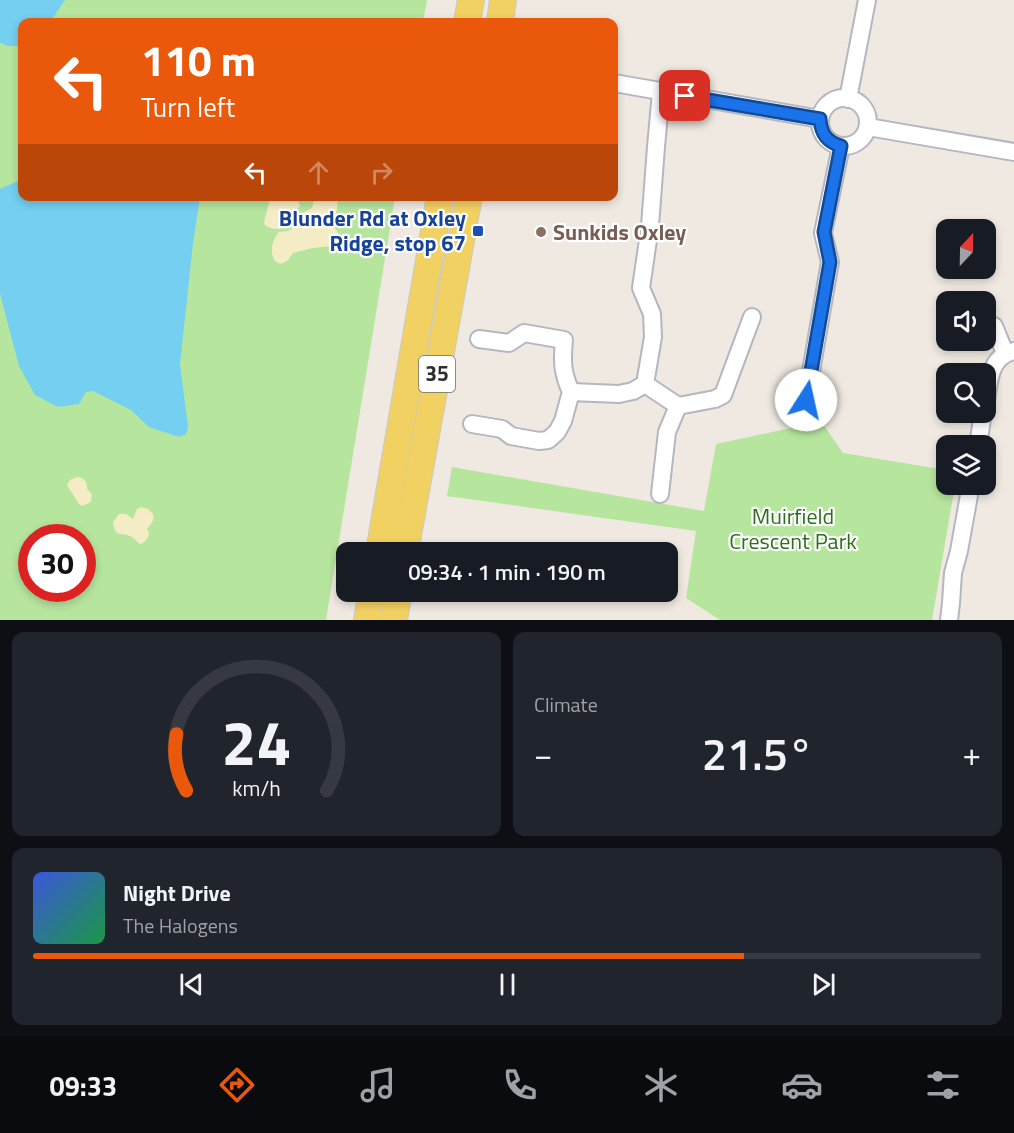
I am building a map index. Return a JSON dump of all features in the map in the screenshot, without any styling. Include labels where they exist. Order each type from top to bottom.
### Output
[{"type":"main road","points":[[468,18],[471,0]]},
{"type":"main road","points":[[501,18],[503,0]]},
{"type":"main road","name":"35","points":[[381,542],[439,201]]},
{"type":"main road","name":"35","points":[[407,542],[468,201]]},
{"type":"main road","points":[[367,620],[370,602]]},
{"type":"main road","points":[[394,620],[397,602]]},
{"type":"street","points":[[848,99],[867,0]]},
{"type":"street","points":[[618,84],[820,119]]},
{"type":"street","points":[[645,384],[653,337],[652,314],[641,288],[650,226],[661,92]]},
{"type":"street","points":[[848,99],[855,101],[866,112],[868,127],[861,140],[855,144],[841,146],[827,140],[820,127],[820,119],[827,106],[833,101],[848,99]]},
{"type":"street","points":[[868,127],[1014,152]]},
{"type":"street","points":[[806,400],[830,262],[824,232],[841,146]]},
{"type":"street","points":[[645,384],[678,406],[715,399],[723,395],[752,317]]},
{"type":"street","points":[[994,363],[1010,352],[996,329]]},
{"type":"street","points":[[472,424],[502,429],[511,435],[539,441],[548,440],[557,432],[563,421],[571,392],[564,378],[562,360],[564,340],[524,333],[509,343],[479,339]]},
{"type":"street","points":[[571,392],[619,394],[633,391],[645,384]]},
{"type":"street","points":[[660,494],[667,432],[678,406]]},
{"type":"street","points":[[949,620],[952,573],[959,551],[969,495]]},
{"type":"green space","points":[[0,0],[427,0],[424,18],[18,18],[18,201],[394,201],[339,542],[336,542],[336,559],[326,620],[0,620]]},
{"type":"green space","name":"Muirfield Crescent Park","points":[[823,424],[843,453],[936,468],[936,495],[953,495],[932,620],[720,620],[686,598],[696,531],[447,496],[452,467],[704,511],[716,444],[791,428],[805,430]]},
{"type":"sand","points":[[269,201],[298,201],[300,206],[291,214],[286,226],[274,229],[265,225]]},
{"type":"sand","points":[[314,201],[338,201],[337,210],[331,220],[339,234],[338,242],[332,246],[293,253],[288,260],[278,263],[272,254],[274,240],[279,232],[288,231],[303,222],[303,213],[312,208]]},
{"type":"sand","points":[[77,477],[85,481],[87,489],[92,494],[91,501],[82,506],[67,485],[70,480]]},
{"type":"sand","points":[[141,507],[148,509],[153,514],[153,518],[147,529],[148,538],[140,544],[128,535],[117,533],[113,522],[119,514],[126,514],[133,519],[137,509]]},
{"type":"water","points":[[0,0],[65,0],[53,18],[18,18],[18,46],[0,43]]},
{"type":"water","points":[[18,181],[18,201],[199,201],[180,364],[188,427],[186,434],[179,437],[149,427],[131,410],[93,391],[86,392],[79,404],[58,407],[35,395],[19,366],[0,294],[0,189]]},
{"type":"place","name":"Blunder Rd at Oxley Ridge, stop 67","points":[[478,231]]},
{"type":"place","name":"Sunkids Oxley","points":[[541,232]]},
{"type":"route","points":[[685,96],[820,119],[820,127],[827,140],[841,146],[824,232],[830,262],[806,400]]}]
